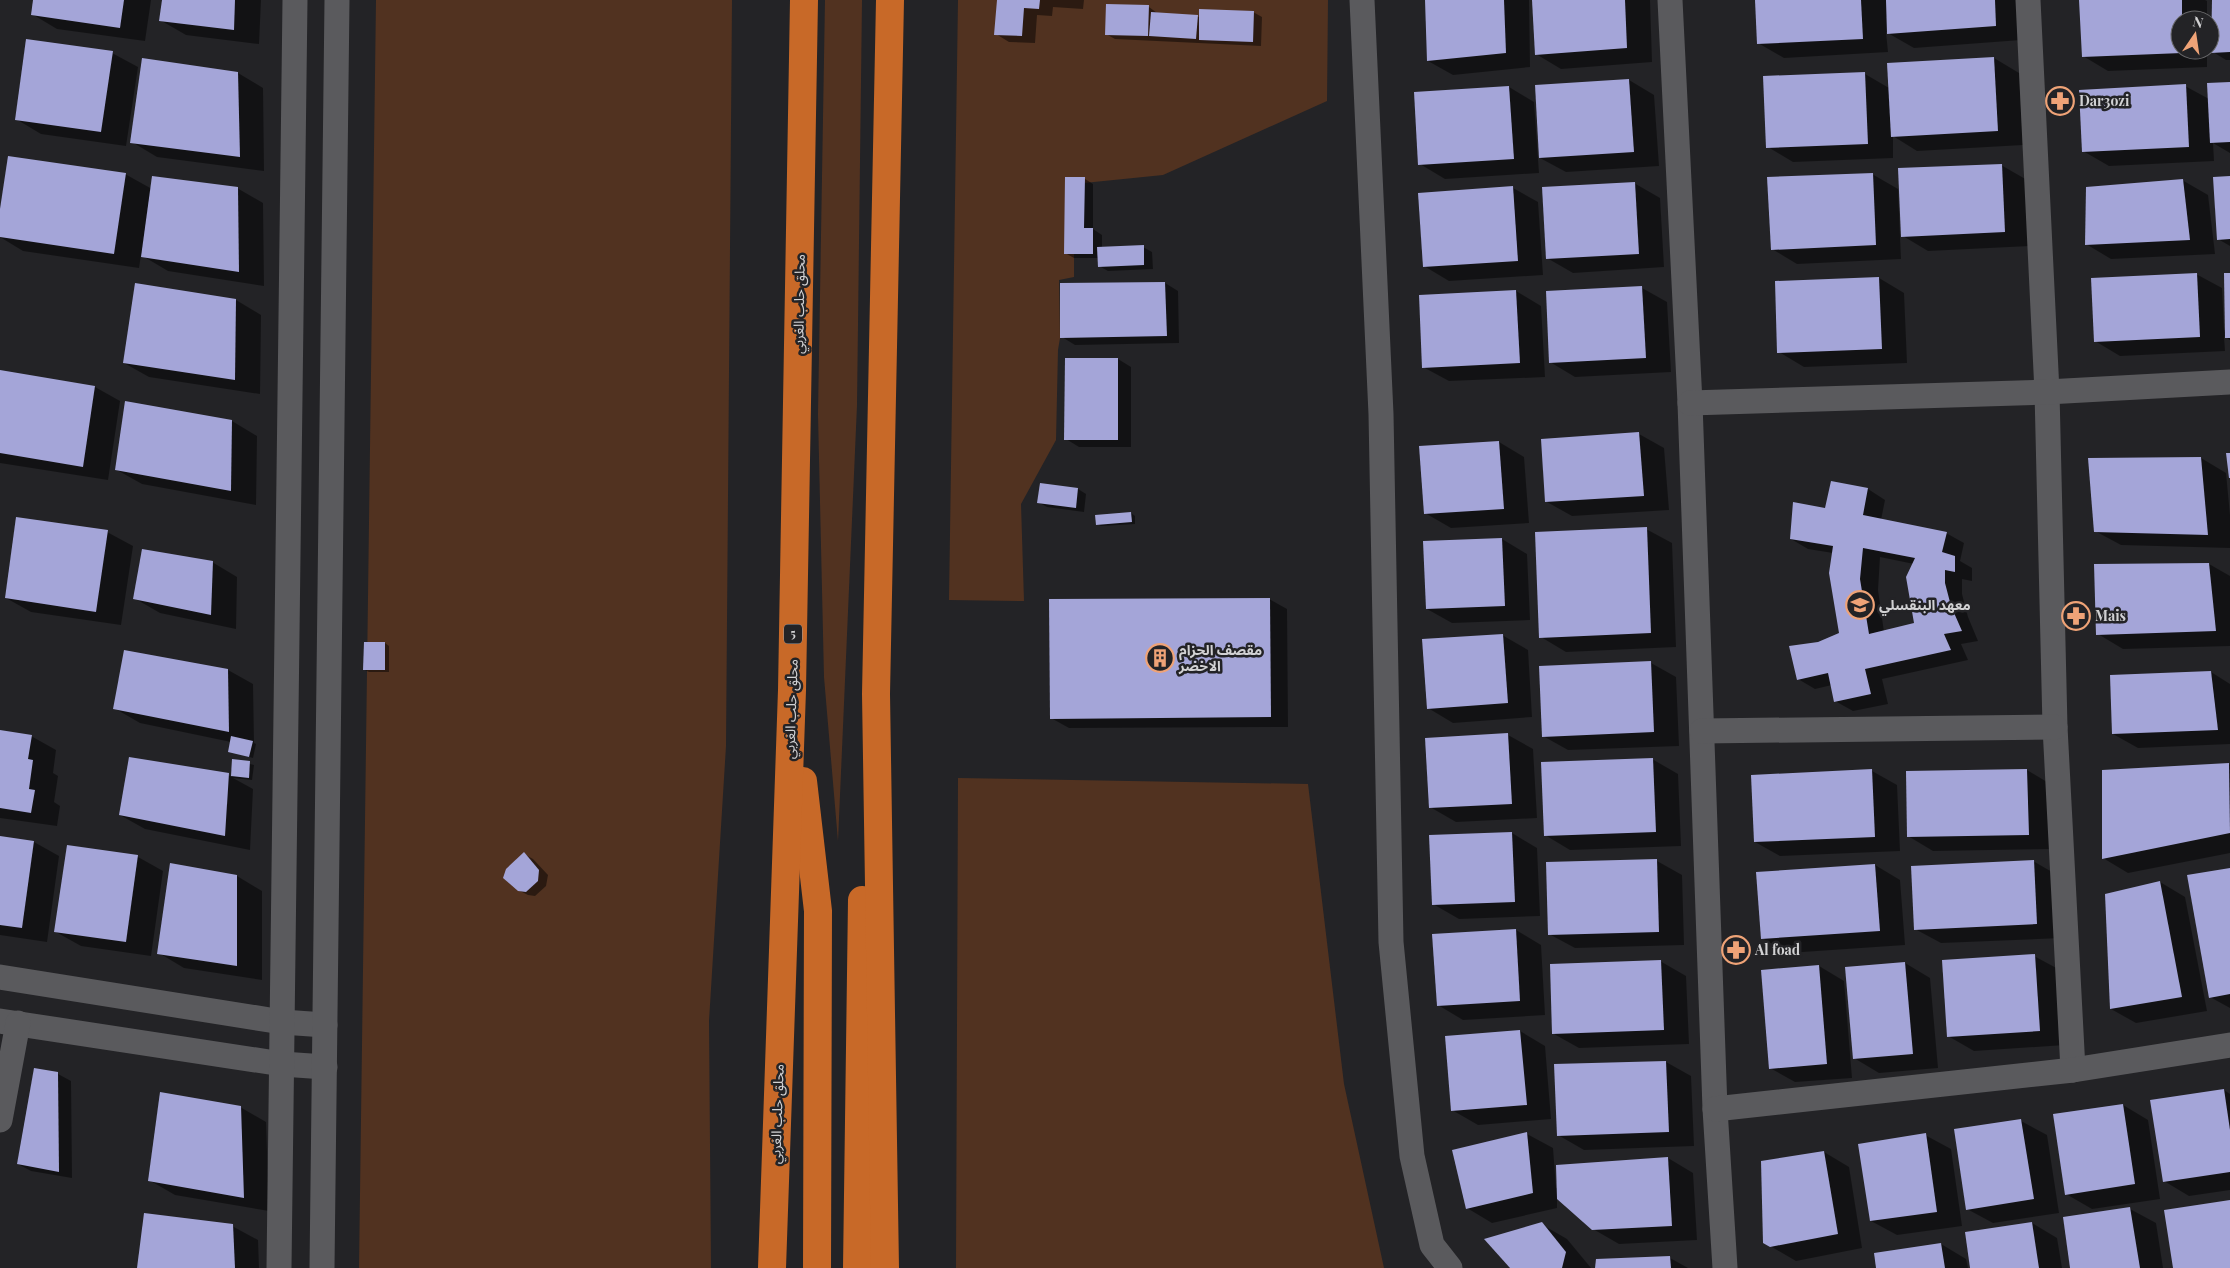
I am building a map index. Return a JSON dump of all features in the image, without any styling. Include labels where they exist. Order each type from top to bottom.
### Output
[{"type":"highway","name":"محلق حلب الغربي","points":[[772,1268],[792,690],[804,0]]},
{"type":"highway","points":[[885,1268],[876,694],[890,0]]},
{"type":"highway","points":[[792,690],[818,911],[817,1268]]},
{"type":"highway","points":[[857,1268],[861,917],[876,694]]},
{"type":"street","points":[[279,1268],[295,0]]},
{"type":"street","points":[[322,1268],[337,0]]},
{"type":"street","points":[[1362,0],[1381,414],[1392,942],[1412,1156],[1432,1245],[1450,1268]]},
{"type":"street","points":[[1670,0],[1690,403],[1715,1109],[1725,1268]]},
{"type":"street","points":[[2028,0],[2047,392],[2054,728],[2073,1070]]},
{"type":"street","points":[[1690,403],[2047,392],[2230,382]]},
{"type":"street","points":[[1702,731],[2054,728]]},
{"type":"street","points":[[0,978],[282,1022],[325,1026]]},
{"type":"street","points":[[0,1120],[9,1022],[282,1064],[324,1067]]},
{"type":"street","points":[[1715,1109],[2073,1070],[2230,1045]]},
{"type":"shaded area","points":[[376,0],[732,0],[726,746],[709,1021],[711,1268],[359,1268]]},
{"type":"shaded area","points":[[825,0],[862,0],[857,405],[838,841],[824,677],[818,414]]},
{"type":"shaded area","points":[[958,0],[1328,0],[1327,101],[1163,175],[1074,184],[1074,277],[1059,280],[1060,338],[1058,350],[1056,440],[1021,504],[1024,601],[949,600]]},
{"type":"shaded area","points":[[958,778],[1308,784],[1344,1084],[1384,1268],[956,1268]]},
{"type":"building","points":[[33,0],[124,0],[120,28],[31,15]]},
{"type":"building","points":[[162,0],[235,0],[234,30],[159,21]]},
{"type":"building","points":[[997,0],[1040,0],[1039,9],[1024,8],[1022,36],[994,35]]},
{"type":"building","points":[[1425,0],[1504,0],[1506,53],[1427,61]]},
{"type":"building","points":[[1532,0],[1625,0],[1627,48],[1535,55]]},
{"type":"building","points":[[1755,0],[1861,0],[1863,39],[1757,44]]},
{"type":"building","points":[[1886,0],[1995,0],[1996,26],[1887,34]]},
{"type":"building","points":[[2079,0],[2182,0],[2182,10],[2170,10],[2170,53],[2082,57]]},
{"type":"building","points":[[2212,0],[2230,0],[2230,52],[2220,53],[2220,10],[2212,10]]},
{"type":"building","points":[[1106,4],[1149,5],[1148,36],[1105,35]]},
{"type":"building","points":[[1199,9],[1254,11],[1253,42],[1199,40]]},
{"type":"building","points":[[1151,12],[1198,15],[1196,39],[1149,36]]},
{"type":"building","points":[[26,39],[113,51],[101,132],[15,120]]},
{"type":"building","points":[[1994,57],[1998,131],[1891,137],[1887,63]]},
{"type":"building","points":[[142,58],[238,72],[240,157],[130,143]]},
{"type":"building","points":[[1865,72],[1868,144],[1766,148],[1763,76]]},
{"type":"building","points":[[1629,79],[1634,152],[1539,158],[1535,85]]},
{"type":"building","points":[[2230,82],[2230,142],[2210,143],[2207,83]]},
{"type":"building","points":[[2186,84],[2189,147],[2082,152],[2079,90]]},
{"type":"building","points":[[1509,86],[1514,159],[1418,165],[1414,92]]},
{"type":"building","points":[[8,156],[126,173],[114,254],[0,237],[0,209]]},
{"type":"building","points":[[2002,164],[2005,232],[1901,237],[1898,168]]},
{"type":"building","points":[[1873,173],[1876,245],[1771,250],[1767,177]]},
{"type":"building","points":[[152,176],[238,187],[239,272],[141,257]]},
{"type":"building","points":[[2230,176],[2230,239],[2217,240],[2213,177]]},
{"type":"building","points":[[1065,177],[1085,177],[1084,228],[1093,228],[1093,254],[1064,254]]},
{"type":"building","points":[[2183,179],[2190,240],[2085,245],[2086,187]]},
{"type":"building","points":[[1635,182],[1639,254],[1546,259],[1542,187]]},
{"type":"building","points":[[1513,186],[1518,261],[1423,267],[1418,193]]},
{"type":"building","points":[[1144,245],[1144,265],[1098,267],[1097,247]]},
{"type":"building","points":[[2197,273],[2200,337],[2094,342],[2091,278]]},
{"type":"building","points":[[2224,273],[2230,273],[2230,338],[2225,338]]},
{"type":"building","points":[[1879,277],[1882,349],[1777,353],[1775,281]]},
{"type":"building","points":[[1165,282],[1167,336],[1060,338],[1060,283]]},
{"type":"building","points":[[135,283],[236,299],[235,380],[123,363]]},
{"type":"building","points":[[1642,286],[1646,358],[1549,363],[1546,291]]},
{"type":"building","points":[[1516,290],[1520,363],[1422,368],[1419,295]]},
{"type":"building","points":[[1065,358],[1118,358],[1118,440],[1064,440]]},
{"type":"building","points":[[0,370],[95,386],[83,467],[0,453]]},
{"type":"building","points":[[125,401],[232,420],[231,491],[115,470]]},
{"type":"building","points":[[1639,432],[1644,496],[1545,502],[1541,439]]},
{"type":"building","points":[[1499,441],[1504,509],[1424,514],[1419,446]]},
{"type":"building","points":[[2226,453],[2230,453],[2230,478],[2229,478]]},
{"type":"building","points":[[2201,457],[2208,535],[2094,532],[2088,458]]},
{"type":"building","points":[[1831,481],[1868,488],[1863,515],[1947,532],[1942,552],[1955,556],[1955,572],[1945,570],[1945,583],[1951,606],[1962,631],[1944,634],[1951,650],[1865,669],[1871,694],[1834,702],[1828,673],[1797,680],[1789,646],[1818,642],[1839,633],[1829,573],[1833,546],[1790,539],[1793,502],[1825,508]],"holes":[[[1863,548],[1915,558],[1906,577],[1914,623],[1869,634],[1860,579]]]},
{"type":"building","points":[[1040,483],[1078,488],[1076,508],[1037,503]]},
{"type":"building","points":[[1131,512],[1132,522],[1096,525],[1095,515]]},
{"type":"building","points":[[16,517],[108,530],[96,612],[5,598]]},
{"type":"building","points":[[1647,527],[1651,633],[1539,638],[1535,532]]},
{"type":"building","points":[[1502,538],[1505,606],[1426,609],[1423,541]]},
{"type":"building","points":[[142,549],[213,561],[211,615],[133,599]]},
{"type":"building","points":[[2209,563],[2216,631],[2096,635],[2094,564]]},
{"type":"building","name":"مقصف الحزام الاخضر","points":[[1270,598],[1271,717],[1050,719],[1049,599]]},
{"type":"building","points":[[1503,634],[1508,703],[1427,709],[1422,639]]},
{"type":"building","points":[[364,642],[385,642],[385,670],[363,670]]},
{"type":"building","points":[[124,650],[228,669],[229,732],[113,709]]},
{"type":"building","points":[[1651,661],[1654,732],[1542,737],[1539,666]]},
{"type":"building","points":[[2211,671],[2218,730],[2112,734],[2110,675]]},
{"type":"building","points":[[0,730],[32,735],[28,759],[33,760],[29,789],[35,790],[31,813],[0,808]]},
{"type":"building","points":[[1508,733],[1512,804],[1429,808],[1425,738]]},
{"type":"building","points":[[231,736],[253,741],[249,757],[228,752]]},
{"type":"building","points":[[129,757],[229,773],[225,836],[119,815]]},
{"type":"building","points":[[1653,758],[1656,832],[1544,836],[1541,762]]},
{"type":"building","points":[[232,759],[250,761],[249,778],[231,776]]},
{"type":"building","points":[[2229,763],[2230,833],[2102,859],[2102,770]]},
{"type":"building","points":[[1872,769],[1875,837],[1754,842],[1751,775]]},
{"type":"building","points":[[2027,769],[2029,835],[1907,837],[1906,771]]},
{"type":"building","points":[[1512,832],[1515,902],[1432,905],[1429,835]]},
{"type":"building","points":[[0,836],[34,841],[22,928],[0,925]]},
{"type":"building","points":[[67,845],[138,855],[126,942],[54,932]]},
{"type":"building","points":[[524,852],[539,870],[538,881],[526,892],[518,891],[503,878],[506,869]]},
{"type":"building","points":[[1657,859],[1659,932],[1548,935],[1546,862]]},
{"type":"building","points":[[2034,860],[2037,924],[1914,930],[1911,866]]},
{"type":"building","points":[[170,863],[237,875],[237,966],[157,954]]},
{"type":"building","points":[[1875,864],[1880,931],[1761,939],[1756,872]]},
{"type":"building","points":[[2230,868],[2230,994],[2209,998],[2187,875]]},
{"type":"building","points":[[2160,881],[2182,997],[2110,1009],[2105,894]]},
{"type":"building","points":[[1516,929],[1520,1001],[1437,1006],[1432,934]]},
{"type":"building","points":[[2035,954],[2040,1031],[1947,1037],[1942,960]]},
{"type":"building","points":[[1661,960],[1664,1030],[1552,1034],[1550,964]]},
{"type":"building","points":[[1905,962],[1913,1054],[1853,1059],[1845,967]]},
{"type":"building","points":[[1819,965],[1827,1064],[1769,1069],[1761,970]]},
{"type":"building","points":[[1520,1030],[1527,1105],[1451,1111],[1445,1036]]},
{"type":"building","points":[[1666,1061],[1669,1132],[1557,1136],[1554,1064]]},
{"type":"building","points":[[34,1068],[58,1072],[59,1172],[17,1164]]},
{"type":"building","points":[[2224,1089],[2230,1130],[2230,1172],[2163,1182],[2150,1100]]},
{"type":"building","points":[[160,1092],[241,1106],[244,1198],[148,1181]]},
{"type":"building","points":[[2123,1104],[2135,1184],[2065,1195],[2053,1114]]},
{"type":"building","points":[[2021,1119],[2034,1199],[1966,1210],[1954,1129]]},
{"type":"building","points":[[1527,1132],[1533,1193],[1466,1209],[1452,1150]]},
{"type":"building","points":[[1926,1133],[1937,1212],[1870,1221],[1858,1144]]},
{"type":"building","points":[[1824,1151],[1838,1234],[1770,1247],[1763,1243],[1761,1161]]},
{"type":"building","points":[[1668,1157],[1672,1226],[1592,1230],[1557,1199],[1556,1165]]},
{"type":"building","points":[[2230,1200],[2230,1268],[2173,1268],[2164,1210]]},
{"type":"building","points":[[2130,1207],[2140,1268],[2070,1268],[2063,1217]]},
{"type":"building","points":[[144,1213],[233,1224],[235,1268],[137,1268]]},
{"type":"building","points":[[1542,1222],[1566,1252],[1562,1268],[1510,1268],[1484,1239]]},
{"type":"building","points":[[2032,1222],[2039,1268],[1970,1268],[1965,1232]]},
{"type":"building","points":[[1941,1243],[1945,1268],[1876,1268],[1874,1253]]},
{"type":"building","points":[[1670,1256],[1671,1268],[1595,1268],[1596,1259]]},
{"type":"place","name":"Dar3ozi","points":[[2060,101]]},
{"type":"place","name":"معهد البنقسلي","points":[[1860,605]]},
{"type":"place","name":"Mais","points":[[2076,616]]},
{"type":"place","name":"مقصف الحزام الاخضر","points":[[1160,658]]},
{"type":"place","name":"Al foad","points":[[1736,950]]}]
